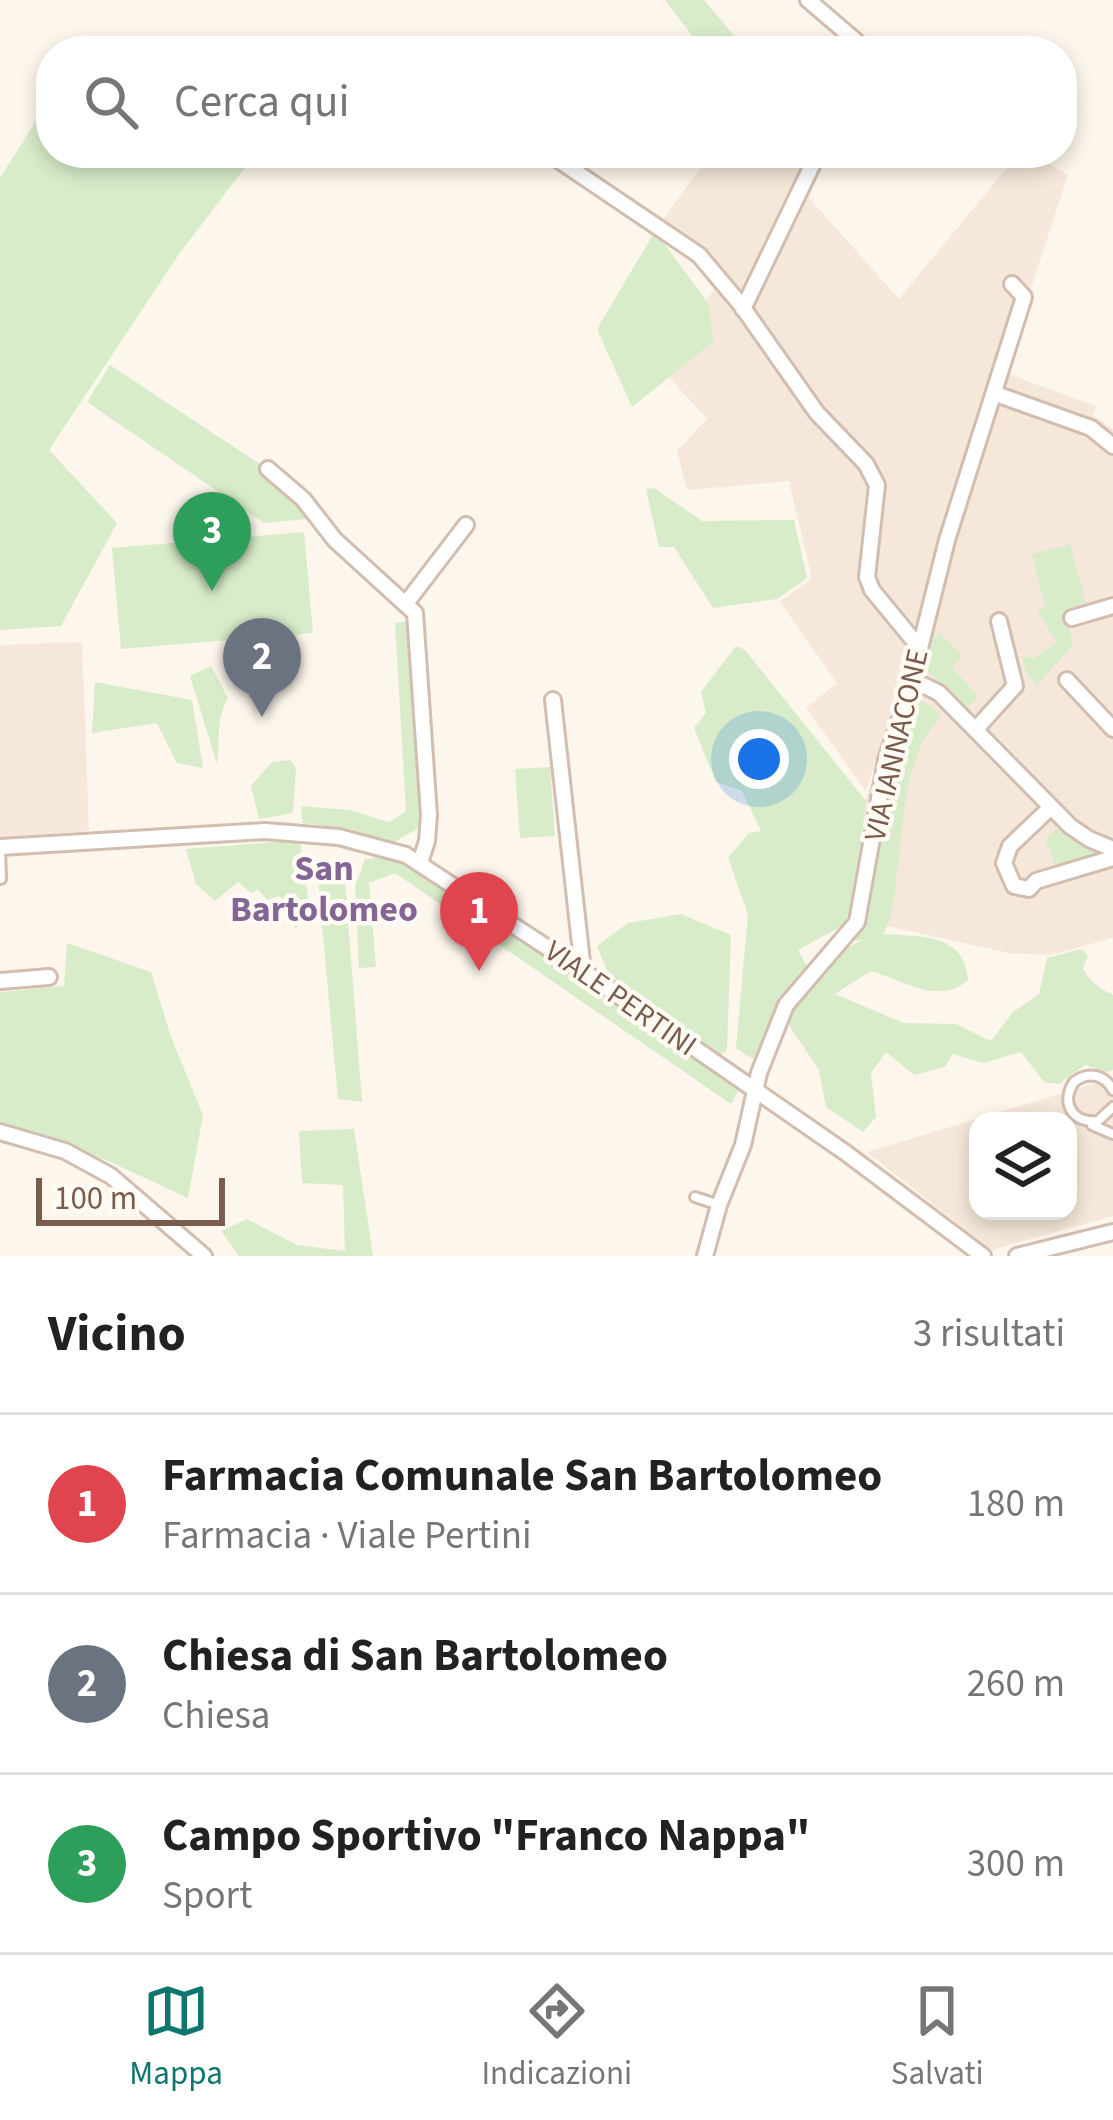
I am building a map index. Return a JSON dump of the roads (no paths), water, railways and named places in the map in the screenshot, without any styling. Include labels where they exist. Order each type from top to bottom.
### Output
[{"type":"street","points":[[808,0],[850,36]]},
{"type":"street","points":[[570,168],[699,255],[817,413],[874,474],[877,485],[867,577],[872,590],[919,647]]},
{"type":"street","points":[[743,309],[811,168]]},
{"type":"street","name":"VIA IANNACONE","points":[[705,1256],[755,1091],[787,1005],[857,922],[882,778],[947,540],[1024,297],[1012,284]]},
{"type":"street","points":[[996,394],[1091,428],[1113,446]]},
{"type":"street","points":[[268,469],[303,499],[335,540],[415,613],[429,814],[428,841],[420,862]]},
{"type":"street","points":[[407,602],[466,525]]},
{"type":"street","points":[[1072,618],[1113,606]]},
{"type":"street","points":[[976,729],[1015,686],[999,621]]},
{"type":"street","points":[[1067,680],[1113,729]]},
{"type":"street","points":[[910,688],[929,687],[1079,833],[1113,848]]},
{"type":"street","points":[[553,700],[584,971]]},
{"type":"street","points":[[1051,807],[1010,846],[1004,862],[1014,886],[1029,889],[1036,881],[1113,858]]},
{"type":"street","name":"VIALE PERTINI","points":[[0,847],[265,831],[339,838],[392,850],[420,862],[584,971],[897,1189],[983,1256]]},
{"type":"street","points":[[0,981],[49,977]]},
{"type":"street","points":[[0,1132],[65,1150],[111,1176],[204,1256]]},
{"type":"street","points":[[1017,1256],[1113,1232]]},
{"type":"lane","points":[[0,847],[1,879]]},
{"type":"lane","points":[[1113,1090],[1096,1075],[1074,1082],[1068,1105],[1084,1121],[1113,1134]]},
{"type":"lane","points":[[1084,1121],[1098,1121],[1113,1107]]},
{"type":"lane","points":[[695,1197],[719,1205]]},
{"type":"place","name":"Campo Sportivo \"Franco Nappa\"","points":[[212,591]]},
{"type":"place","name":"Chiesa di San Bartolomeo","points":[[262,717]]},
{"type":"place","name":"Farmacia Comunale San Bartolomeo","points":[[479,971]]},
{"type":"district","name":"San Bartolomeo","points":[[324,888]]}]
